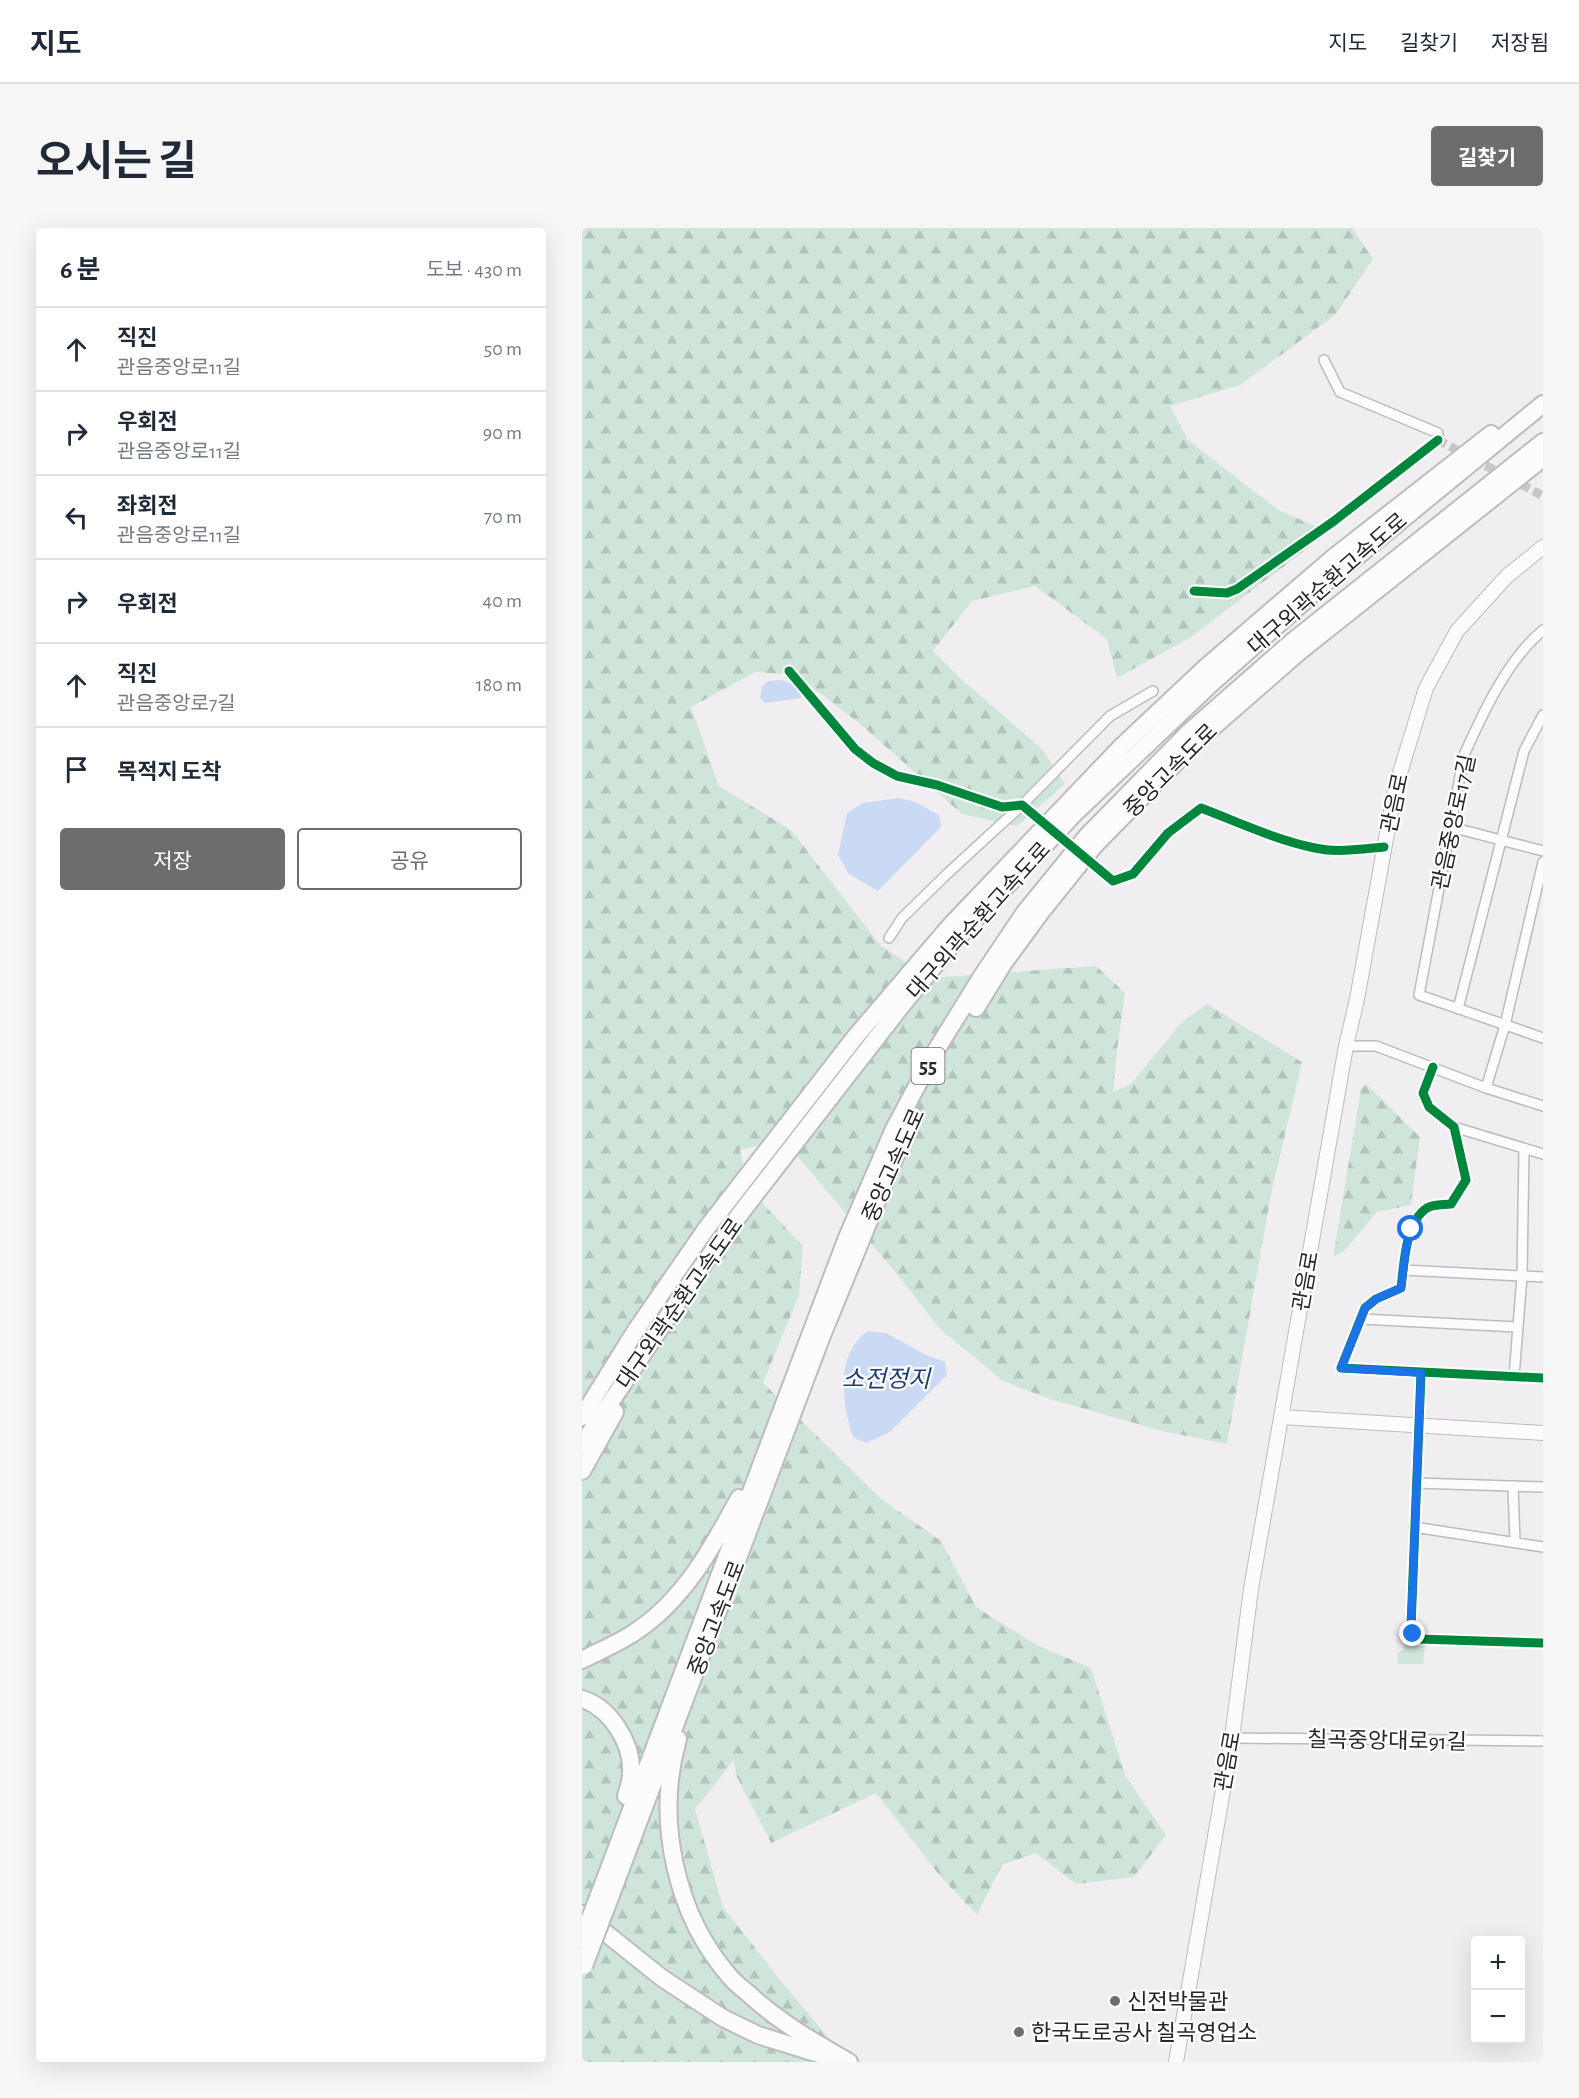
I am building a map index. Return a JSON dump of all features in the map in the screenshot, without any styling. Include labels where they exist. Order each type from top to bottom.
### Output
[{"type":"highway","name":"대구외곽순환고속도로","points":[[582,1417],[683,1260],[790,1118],[884,1002],[950,926],[1122,746],[1231,645],[1334,557],[1543,392]]},
{"type":"highway","name":"대구외곽순환고속도로","points":[[582,1445],[694,1276],[899,1008],[954,942],[1074,814],[1213,682],[1397,523],[1543,404]]},
{"type":"highway","name":"중앙고속도로","points":[[583,1969],[603,1889],[846,1240],[894,1128],[935,1052],[982,976],[1025,912],[1087,836],[1188,733],[1293,641],[1543,442]]},
{"type":"highway","name":"중앙고속도로","points":[[582,1939],[704,1649],[821,1338],[905,1133],[951,1047],[1003,964],[1094,846],[1196,742],[1299,652],[1543,458]]},
{"type":"highway","points":[[582,1403],[638,1320],[657,1299]]},
{"type":"highway","points":[[582,1471],[656,1333]]},
{"type":"highway","points":[[582,1660],[635,1632],[668,1605],[709,1554],[769,1442]]},
{"type":"highway","points":[[704,1649],[675,1750],[669,1819],[676,1876],[698,1932],[731,1978],[776,2018],[849,2062]]},
{"type":"highway","points":[[582,1699],[592,1702],[612,1718],[626,1743],[631,1772],[603,1889],[582,1916],[662,1978],[723,2018],[758,2036],[843,2062]]},
{"type":"highway","points":[[582,1927],[610,1952],[657,1987],[722,2028],[754,2043],[810,2062]]},
{"type":"main road","name":"관음로","points":[[1176,2062],[1232,1738],[1251,1589],[1346,1046],[1357,999],[1395,789],[1426,688],[1457,631],[1507,576],[1543,547]]},
{"type":"main road","points":[[1281,1417],[1543,1433]]},
{"type":"street","points":[[1194,591],[1227,593],[1237,589],[1334,521],[1438,440],[1438,433],[1340,392],[1324,360]]},
{"type":"street","name":"관음중앙로17길","points":[[1543,630],[1527,644],[1480,718],[1464,755],[1419,995],[1543,1038]]},
{"type":"street","points":[[789,671],[855,749],[873,763],[897,776],[948,788],[1002,807],[1022,805]]},
{"type":"street","points":[[889,938],[902,918],[946,874],[1022,805],[1110,716],[1153,691]]},
{"type":"street","points":[[1458,1009],[1524,751],[1543,715]]},
{"type":"street","points":[[1113,881],[1133,874],[1168,833],[1201,808],[1272,835],[1316,848],[1355,850],[1384,847]]},
{"type":"street","points":[[1450,827],[1543,851]]},
{"type":"street","points":[[1486,1088],[1505,1025],[1543,862]]},
{"type":"street","points":[[1346,1046],[1376,1046],[1486,1088],[1543,1106]]},
{"type":"street","points":[[1433,1067],[1423,1093],[1429,1107],[1454,1127],[1543,1154]]},
{"type":"street","points":[[1454,1127],[1467,1180],[1451,1204],[1430,1207],[1423,1212],[1411,1229],[1401,1288],[1376,1299],[1365,1308],[1341,1368],[1543,1378]]},
{"type":"street","points":[[1514,1377],[1522,1276],[1524,1149]]},
{"type":"street","points":[[1403,1270],[1543,1277]]},
{"type":"street","points":[[1361,1319],[1517,1327]]},
{"type":"street","points":[[1421,1373],[1414,1527],[1411,1627],[1413,1634],[1419,1639],[1543,1643]]},
{"type":"street","points":[[1416,1483],[1543,1487]]},
{"type":"street","points":[[1514,1486],[1515,1542]]},
{"type":"street","points":[[1414,1527],[1543,1547]]},
{"type":"street","name":"칠곡중앙대로91길","points":[[1232,1738],[1543,1741]]},
{"type":"green space","points":[[582,228],[1352,228],[1373,259],[1335,315],[1240,385],[1170,406],[1188,440],[1278,510],[1329,532],[1191,637],[1117,678],[1107,639],[1035,586],[972,601],[933,651],[960,678],[1043,750],[1065,784],[1017,826],[962,814],[859,723],[796,675],[756,672],[691,707],[719,786],[791,830],[880,945],[929,978],[1096,966],[1125,993],[1113,1092],[1131,1084],[1182,1022],[1207,1004],[1302,1062],[1271,1194],[1227,1444],[1162,1431],[1050,1399],[1003,1381],[941,1330],[783,1139],[740,1150],[749,1189],[803,1246],[799,1295],[763,1383],[880,1498],[941,1541],[976,1607],[1037,1645],[1091,1668],[1126,1777],[1166,1835],[1134,1877],[1076,1884],[1036,1853],[1002,1865],[977,1915],[940,1876],[876,1793],[771,1843],[736,1775],[734,1760],[695,1809],[723,1907],[780,1980],[849,2062],[582,2062]]},
{"type":"green space","points":[[1366,1084],[1420,1137],[1411,1205],[1377,1212],[1344,1251],[1333,1257],[1361,1089]]},
{"type":"green space","points":[[1404,1644],[1425,1646],[1423,1664],[1398,1664],[1397,1654],[1403,1649]]},
{"type":"water","points":[[781,680],[793,684],[802,692],[801,698],[765,703],[760,698],[762,686],[769,681]]},
{"type":"water","points":[[899,798],[915,802],[939,815],[941,827],[878,891],[849,874],[838,855],[847,813],[863,803]]},
{"type":"water","name":"소전정지","points":[[868,1331],[886,1333],[924,1354],[945,1362],[947,1375],[890,1432],[866,1443],[853,1437],[846,1410],[844,1380],[850,1352],[857,1341]]},
{"type":"tunnel","points":[[1438,440],[1543,496]]},
{"type":"tunnel","points":[[1022,805],[1113,881]]},
{"type":"cycle path","points":[[1194,591],[1227,593],[1237,589],[1334,521],[1438,440]]},
{"type":"cycle path","points":[[789,671],[855,749],[873,763],[897,776],[937,785],[1002,807],[1022,805],[1113,881],[1133,874],[1168,833],[1201,808],[1300,845],[1341,850],[1384,847]]},
{"type":"cycle path","points":[[1433,1067],[1423,1093],[1429,1107],[1454,1127],[1466,1180],[1451,1204],[1427,1208],[1414,1223],[1407,1245],[1401,1288],[1376,1299],[1365,1308],[1341,1368],[1543,1378]]},
{"type":"cycle path","points":[[1421,1373],[1411,1627],[1413,1634],[1419,1639],[1543,1643]]},
{"type":"place","name":"신전박물관","points":[[1115,2001]]},
{"type":"place","name":"한국도로공사 칠곡영업소","points":[[1019,2032]]},
{"type":"route","points":[[1411,1229],[1401,1288],[1376,1299],[1365,1308],[1341,1368],[1421,1373],[1414,1527],[1411,1627],[1413,1634]]}]
